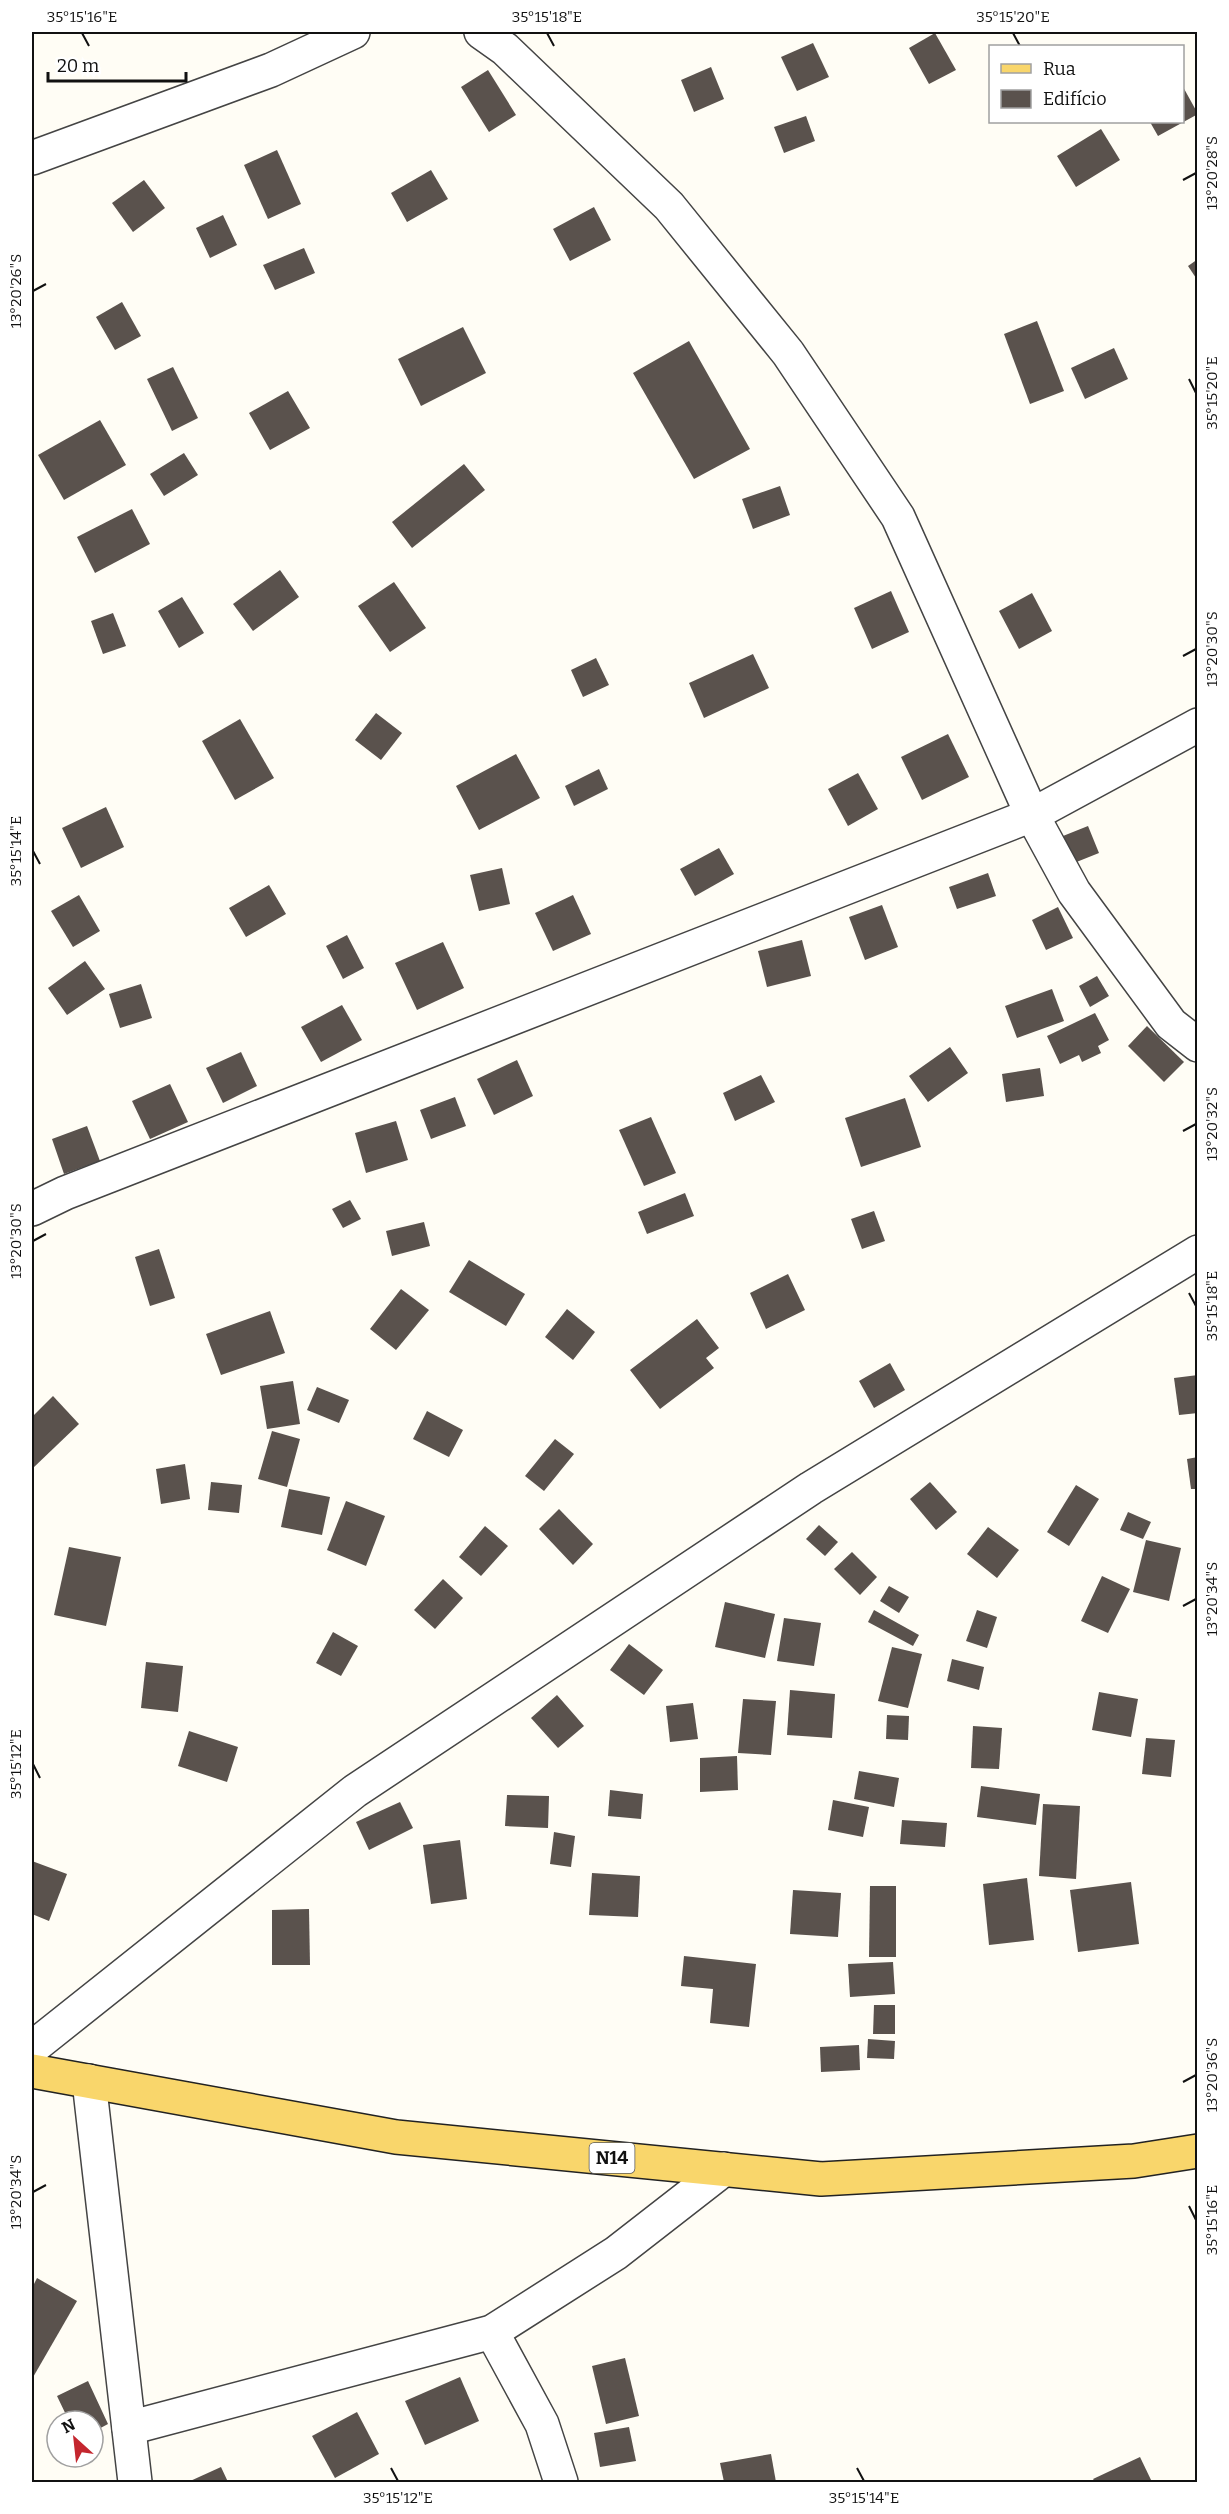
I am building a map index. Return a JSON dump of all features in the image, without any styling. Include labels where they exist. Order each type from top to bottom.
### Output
[{"type":"main road","name":"N14","points":[[32,2070],[396,2137],[821,2179],[1134,2161],[1197,2151]]},
{"type":"street","points":[[32,158],[271,70],[353,32]]},
{"type":"street","points":[[481,32],[505,49],[669,206],[788,353],[898,517],[1032,815],[1074,892],[1171,1024],[1197,1045]]},
{"type":"street","points":[[32,1209],[143,1163],[1032,815],[1197,726]]},
{"type":"street","points":[[32,2048],[355,1791],[811,1488],[1197,1252]]},
{"type":"street","points":[[88,2081],[135,2482]]},
{"type":"street","points":[[129,2428],[492,2332],[616,2253],[724,2169]]},
{"type":"street","points":[[492,2332],[542,2424],[561,2482]]},
{"type":"building","points":[[935,33],[956,70],[929,84],[909,48]]},
{"type":"building","points":[[813,43],[829,77],[797,91],[781,57]]},
{"type":"building","points":[[711,67],[724,99],[694,112],[681,80]]},
{"type":"building","points":[[488,70],[516,115],[489,132],[461,87]]},
{"type":"building","points":[[1184,89],[1198,114],[1184,122]]},
{"type":"building","points":[[806,116],[815,141],[784,153],[774,127]]},
{"type":"building","points":[[1151,123],[1182,123],[1158,136]]},
{"type":"building","points":[[1101,129],[1120,160],[1076,187],[1057,156]]},
{"type":"building","points":[[277,150],[301,204],[268,219],[244,165]]},
{"type":"building","points":[[431,170],[448,199],[407,222],[391,193]]},
{"type":"building","points":[[144,180],[165,208],[133,232],[112,203]]},
{"type":"building","points":[[594,207],[611,240],[570,261],[553,229]]},
{"type":"building","points":[[223,215],[237,245],[210,258],[196,228]]},
{"type":"building","points":[[304,248],[315,273],[275,290],[263,265]]},
{"type":"building","points":[[1198,259],[1198,281],[1188,266]]},
{"type":"building","points":[[122,302],[141,336],[115,350],[96,317]]},
{"type":"building","points":[[1037,321],[1064,391],[1030,404],[1004,334]]},
{"type":"building","points":[[463,327],[486,373],[421,406],[398,359]]},
{"type":"building","points":[[689,341],[750,449],[694,479],[633,373]]},
{"type":"building","points":[[1114,348],[1128,379],[1085,399],[1071,368]]},
{"type":"building","points":[[173,367],[198,418],[172,431],[147,379]]},
{"type":"building","points":[[288,391],[310,428],[270,450],[249,413]]},
{"type":"building","points":[[100,420],[126,465],[64,500],[38,455]]},
{"type":"building","points":[[184,453],[198,475],[164,496],[150,474]]},
{"type":"building","points":[[464,464],[485,490],[412,548],[392,522]]},
{"type":"building","points":[[780,486],[790,515],[753,529],[742,499]]},
{"type":"building","points":[[132,509],[150,544],[95,573],[77,537]]},
{"type":"building","points":[[280,570],[299,597],[253,631],[233,604]]},
{"type":"building","points":[[394,582],[426,628],[390,652],[358,606]]},
{"type":"building","points":[[891,591],[909,632],[872,649],[854,608]]},
{"type":"building","points":[[1032,593],[1052,631],[1019,649],[999,611]]},
{"type":"building","points":[[182,597],[204,633],[179,648],[158,611]]},
{"type":"building","points":[[113,613],[126,646],[103,654],[91,621]]},
{"type":"building","points":[[753,654],[769,688],[704,718],[689,683]]},
{"type":"building","points":[[596,658],[609,685],[583,697],[571,670]]},
{"type":"building","points":[[376,713],[402,733],[381,760],[355,740]]},
{"type":"building","points":[[240,719],[274,778],[235,800],[202,741]]},
{"type":"building","points":[[948,734],[969,777],[922,800],[901,757]]},
{"type":"building","points":[[516,754],[540,798],[479,830],[456,786]]},
{"type":"building","points":[[599,769],[608,789],[574,806],[565,786]]},
{"type":"building","points":[[858,773],[878,809],[848,826],[828,789]]},
{"type":"building","points":[[106,807],[124,847],[81,868],[62,828]]},
{"type":"building","points":[[1088,826],[1099,853],[1069,865],[1058,838]]},
{"type":"building","points":[[719,848],[734,874],[695,896],[680,869]]},
{"type":"building","points":[[502,868],[510,904],[479,911],[470,875]]},
{"type":"building","points":[[988,873],[996,896],[957,909],[949,887]]},
{"type":"building","points":[[269,885],[286,914],[246,937],[229,908]]},
{"type":"building","points":[[79,895],[100,931],[73,947],[51,911]]},
{"type":"building","points":[[573,895],[591,934],[553,951],[535,913]]},
{"type":"building","points":[[882,905],[898,947],[865,960],[849,917]]},
{"type":"building","points":[[1058,907],[1073,938],[1046,950],[1032,920]]},
{"type":"building","points":[[347,935],[364,968],[343,979],[326,946]]},
{"type":"building","points":[[802,940],[811,976],[767,987],[758,951]]},
{"type":"building","points":[[443,942],[464,988],[417,1010],[395,963]]},
{"type":"building","points":[[85,961],[105,989],[67,1015],[48,988]]},
{"type":"building","points":[[1097,976],[1109,996],[1090,1007],[1079,986]]},
{"type":"building","points":[[141,984],[152,1018],[120,1028],[109,994]]},
{"type":"building","points":[[1052,989],[1064,1021],[1017,1038],[1005,1006]]},
{"type":"building","points":[[342,1005],[362,1040],[321,1062],[301,1027]]},
{"type":"building","points":[[1095,1013],[1109,1040],[1098,1046],[1101,1053],[1082,1062],[1079,1055],[1060,1064],[1047,1036]]},
{"type":"building","points":[[1147,1026],[1184,1062],[1164,1082],[1128,1046]]},
{"type":"building","points":[[950,1047],[968,1073],[928,1102],[909,1076]]},
{"type":"building","points":[[241,1052],[257,1086],[223,1103],[206,1068]]},
{"type":"building","points":[[517,1060],[533,1096],[494,1115],[477,1079]]},
{"type":"building","points":[[1040,1068],[1044,1096],[1006,1102],[1002,1074]]},
{"type":"building","points":[[761,1075],[775,1102],[735,1121],[723,1093]]},
{"type":"building","points":[[170,1084],[188,1122],[150,1139],[132,1101]]},
{"type":"building","points":[[455,1097],[466,1126],[431,1139],[420,1110]]},
{"type":"building","points":[[905,1098],[921,1147],[861,1167],[845,1118]]},
{"type":"building","points":[[651,1117],[676,1173],[644,1186],[619,1130]]},
{"type":"building","points":[[396,1121],[408,1160],[366,1173],[355,1133]]},
{"type":"building","points":[[87,1126],[100,1161],[64,1174],[52,1139]]},
{"type":"building","points":[[685,1193],[694,1216],[647,1234],[638,1212]]},
{"type":"building","points":[[350,1200],[361,1219],[343,1228],[332,1209]]},
{"type":"building","points":[[874,1211],[885,1241],[862,1249],[851,1219]]},
{"type":"building","points":[[424,1222],[430,1246],[392,1256],[386,1231]]},
{"type":"building","points":[[159,1249],[175,1298],[150,1306],[135,1257]]},
{"type":"building","points":[[469,1260],[525,1294],[506,1326],[449,1292]]},
{"type":"building","points":[[788,1274],[805,1310],[766,1329],[750,1293]]},
{"type":"building","points":[[401,1289],[429,1310],[396,1350],[370,1329]]},
{"type":"building","points":[[567,1309],[595,1332],[573,1360],[545,1337]]},
{"type":"building","points":[[270,1311],[285,1353],[221,1375],[206,1334]]},
{"type":"building","points":[[697,1319],[719,1348],[706,1358],[714,1368],[660,1409],[630,1370]]},
{"type":"building","points":[[890,1363],[905,1390],[874,1408],[859,1381]]},
{"type":"building","points":[[1198,1375],[1198,1413],[1179,1415],[1174,1378]]},
{"type":"building","points":[[293,1381],[300,1424],[267,1429],[260,1386]]},
{"type":"building","points":[[317,1387],[349,1400],[339,1423],[307,1410]]},
{"type":"building","points":[[53,1396],[79,1424],[32,1469],[32,1417]]},
{"type":"building","points":[[427,1411],[463,1430],[449,1457],[413,1439]]},
{"type":"building","points":[[272,1431],[300,1439],[287,1487],[258,1479]]},
{"type":"building","points":[[555,1439],[574,1454],[544,1491],[525,1476]]},
{"type":"building","points":[[1198,1457],[1198,1489],[1191,1489],[1187,1459]]},
{"type":"building","points":[[185,1464],[190,1499],[161,1504],[156,1469]]},
{"type":"building","points":[[211,1482],[242,1485],[239,1513],[208,1510]]},
{"type":"building","points":[[930,1482],[957,1512],[936,1530],[910,1499]]},
{"type":"building","points":[[1076,1485],[1099,1499],[1069,1546],[1047,1532]]},
{"type":"building","points":[[289,1489],[330,1497],[322,1535],[281,1527]]},
{"type":"building","points":[[346,1501],[385,1516],[366,1566],[327,1550]]},
{"type":"building","points":[[559,1509],[593,1544],[573,1565],[539,1529]]},
{"type":"building","points":[[1128,1512],[1151,1522],[1143,1539],[1120,1530]]},
{"type":"building","points":[[819,1525],[838,1542],[825,1556],[806,1539]]},
{"type":"building","points":[[485,1526],[508,1546],[481,1576],[459,1557]]},
{"type":"building","points":[[988,1527],[1019,1550],[997,1578],[967,1554]]},
{"type":"building","points":[[1146,1540],[1181,1548],[1169,1601],[1133,1592]]},
{"type":"building","points":[[69,1547],[121,1557],[106,1626],[54,1615]]},
{"type":"building","points":[[852,1552],[877,1577],[860,1595],[834,1569]]},
{"type":"building","points":[[1102,1576],[1130,1589],[1108,1633],[1081,1621]]},
{"type":"building","points":[[443,1579],[463,1598],[435,1629],[414,1610]]},
{"type":"building","points":[[889,1586],[909,1597],[899,1613],[880,1601]]},
{"type":"building","points":[[725,1602],[775,1614],[765,1658],[715,1647]]},
{"type":"building","points":[[874,1610],[919,1635],[913,1646],[868,1622]]},
{"type":"building","points":[[977,1610],[997,1617],[987,1648],[966,1641]]},
{"type":"building","points":[[784,1618],[821,1623],[814,1666],[777,1661]]},
{"type":"building","points":[[333,1632],[358,1646],[341,1676],[316,1663]]},
{"type":"building","points":[[629,1644],[663,1670],[644,1695],[610,1670]]},
{"type":"building","points":[[892,1647],[922,1654],[908,1708],[878,1701]]},
{"type":"building","points":[[952,1659],[984,1667],[979,1690],[947,1681]]},
{"type":"building","points":[[146,1662],[183,1666],[178,1712],[141,1708]]},
{"type":"building","points":[[790,1690],[835,1694],[832,1738],[787,1735]]},
{"type":"building","points":[[1099,1692],[1138,1699],[1131,1737],[1092,1730]]},
{"type":"building","points":[[557,1695],[584,1726],[558,1748],[531,1718]]},
{"type":"building","points":[[743,1699],[776,1701],[771,1755],[738,1753]]},
{"type":"building","points":[[693,1703],[698,1739],[670,1742],[666,1706]]},
{"type":"building","points":[[887,1715],[909,1716],[908,1740],[886,1739]]},
{"type":"building","points":[[973,1726],[1002,1728],[999,1769],[971,1768]]},
{"type":"building","points":[[189,1731],[238,1747],[227,1782],[178,1766]]},
{"type":"building","points":[[1146,1738],[1175,1740],[1171,1777],[1142,1774]]},
{"type":"building","points":[[737,1756],[738,1790],[700,1792],[700,1758]]},
{"type":"building","points":[[859,1771],[899,1778],[894,1807],[854,1799]]},
{"type":"building","points":[[981,1786],[1040,1794],[1036,1825],[977,1817]]},
{"type":"building","points":[[610,1790],[643,1794],[641,1819],[608,1816]]},
{"type":"building","points":[[507,1795],[549,1796],[548,1828],[505,1826]]},
{"type":"building","points":[[833,1800],[869,1807],[863,1837],[828,1830]]},
{"type":"building","points":[[400,1802],[413,1828],[369,1850],[356,1822]]},
{"type":"building","points":[[1043,1804],[1080,1806],[1076,1879],[1039,1876]]},
{"type":"building","points":[[902,1820],[947,1823],[945,1847],[900,1844]]},
{"type":"building","points":[[554,1832],[575,1836],[571,1867],[550,1864]]},
{"type":"building","points":[[460,1840],[467,1899],[431,1904],[423,1845]]},
{"type":"building","points":[[32,1861],[67,1874],[49,1921],[32,1914]]},
{"type":"building","points":[[592,1873],[640,1876],[638,1917],[589,1915]]},
{"type":"building","points":[[1027,1878],[1034,1940],[989,1945],[983,1884]]},
{"type":"building","points":[[1131,1882],[1139,1944],[1078,1952],[1070,1890]]},
{"type":"building","points":[[870,1886],[896,1886],[896,1957],[869,1957]]},
{"type":"building","points":[[793,1890],[841,1893],[838,1937],[790,1934]]},
{"type":"building","points":[[309,1909],[310,1965],[272,1965],[272,1910]]},
{"type":"building","points":[[684,1956],[756,1964],[749,2027],[710,2023],[713,1989],[681,1986]]},
{"type":"building","points":[[893,1962],[895,1994],[850,1997],[848,1964]]},
{"type":"building","points":[[874,2005],[895,2005],[895,2034],[873,2034]]},
{"type":"building","points":[[868,2039],[895,2041],[894,2059],[867,2058]]},
{"type":"building","points":[[859,2045],[860,2070],[821,2072],[820,2047]]},
{"type":"building","points":[[37,2278],[77,2301],[32,2379],[32,2288]]},
{"type":"building","points":[[625,2358],[639,2416],[606,2424],[592,2366]]},
{"type":"building","points":[[460,2377],[479,2421],[425,2445],[405,2401]]},
{"type":"building","points":[[88,2381],[101,2409],[63,2409],[57,2396]]},
{"type":"building","points":[[357,2412],[379,2454],[335,2478],[312,2436]]},
{"type":"building","points":[[629,2427],[636,2461],[600,2467],[594,2433]]},
{"type":"building","points":[[771,2454],[776,2482],[724,2482],[720,2463]]},
{"type":"building","points":[[1140,2457],[1152,2482],[1095,2482],[1093,2479]]},
{"type":"building","points":[[221,2467],[228,2482],[188,2482]]}]
